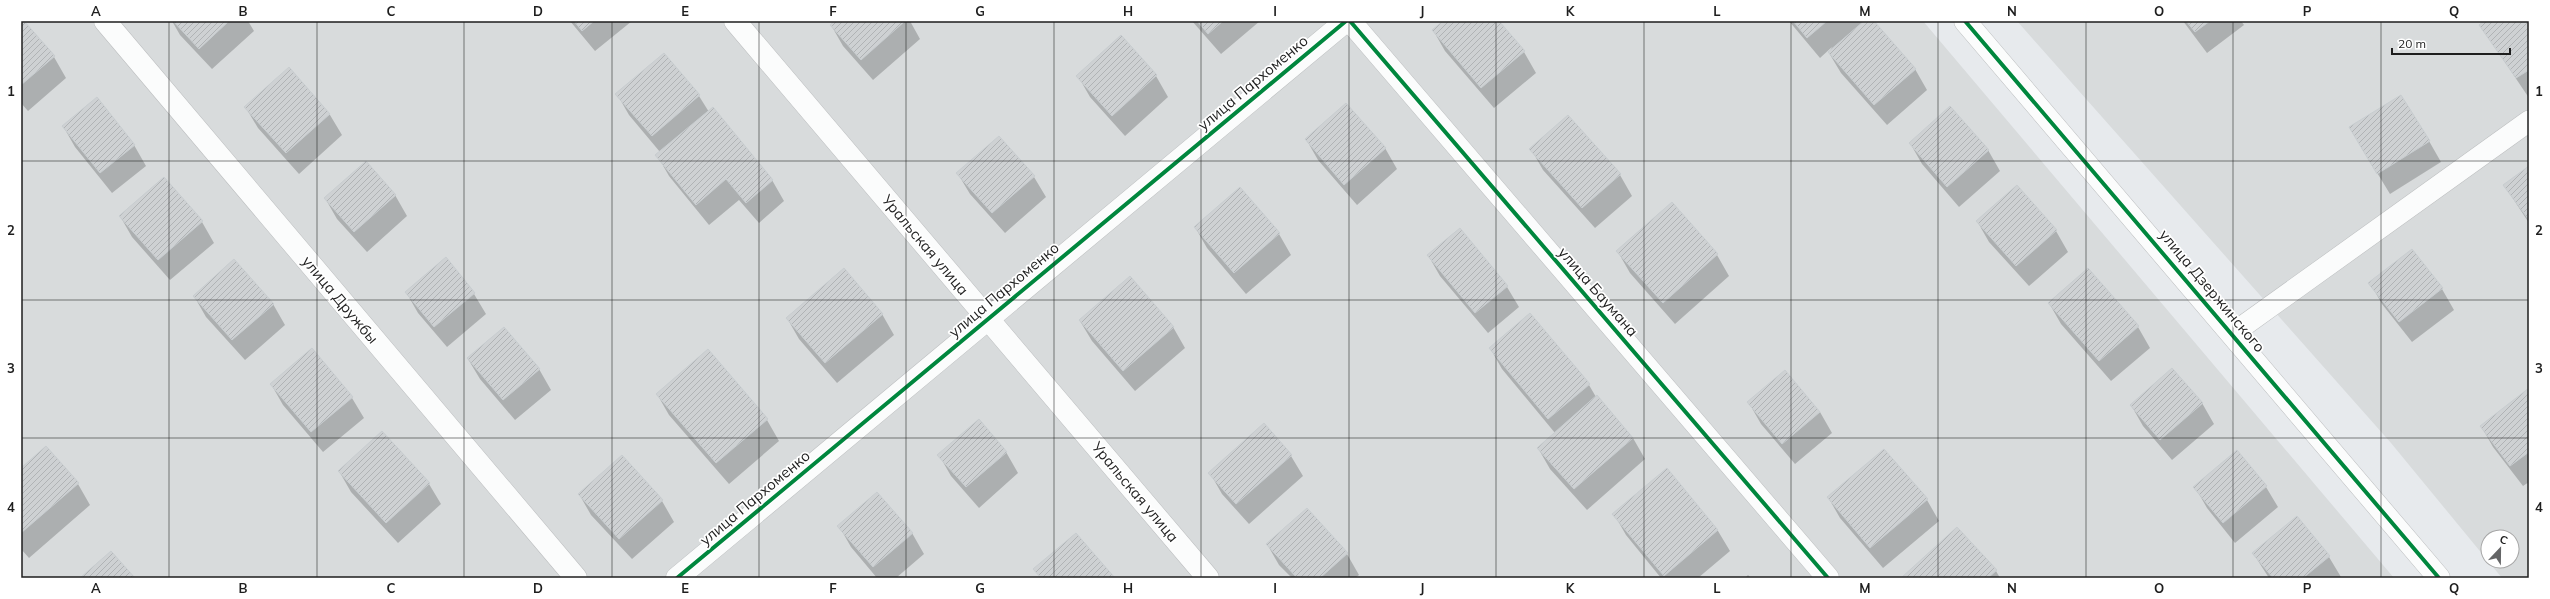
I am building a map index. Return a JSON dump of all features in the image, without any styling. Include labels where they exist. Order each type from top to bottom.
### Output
[{"type":"street","name":"улица Дружбы","points":[[105,21],[576,578]]},
{"type":"street","name":"Уральская улица","points":[[735,21],[1208,578]]},
{"type":"street","name":"улица Пархоменко","points":[[677,578],[1346,21]]},
{"type":"street","name":"улица Баумана","points":[[1350,21],[1828,578]]},
{"type":"street","name":"улица Дзержинского","points":[[1965,21],[2439,578]]},
{"type":"lane","points":[[2232,334],[2529,121]]},
{"type":"shaded area","points":[[21,21],[1923,21],[2394,578],[21,578]]},
{"type":"shaded area","points":[[2017,21],[2529,21],[2529,578],[2502,578],[2495,569],[2520,569],[2520,529],[2480,529],[2480,551],[2391,443]]},
{"type":"building","points":[[21,21],[24,21],[55,56],[21,85]]},
{"type":"building","points":[[173,21],[229,21],[199,49]]},
{"type":"building","points":[[574,21],[594,21],[582,31]]},
{"type":"building","points":[[834,21],[905,21],[861,60],[830,25]]},
{"type":"building","points":[[1197,21],[1223,21],[1208,34]]},
{"type":"building","points":[[1443,21],[1499,21],[1525,51],[1481,88],[1432,30]]},
{"type":"building","points":[[1793,21],[1827,21],[1807,38]]},
{"type":"building","points":[[1864,21],[1874,21],[1916,69],[1874,105],[1828,52]]},
{"type":"building","points":[[2186,21],[2210,21],[2195,32]]},
{"type":"building","points":[[2484,21],[2529,21],[2529,70],[2516,78],[2479,25]]},
{"type":"building","points":[[1121,35],[1157,75],[1112,116],[1076,76]]},
{"type":"building","points":[[664,53],[700,95],[652,136],[615,94]]},
{"type":"building","points":[[289,67],[330,114],[286,153],[244,107]]},
{"type":"building","points":[[2401,95],[2430,141],[2377,174],[2349,127]]},
{"type":"building","points":[[97,97],[135,145],[100,173],[62,126]]},
{"type":"building","points":[[1346,103],[1386,148],[1344,185],[1305,139]]},
{"type":"building","points":[[1950,106],[1989,150],[1947,187],[1909,143]]},
{"type":"building","points":[[713,107],[773,180],[746,203],[726,179],[696,205],[655,155]]},
{"type":"building","points":[[1568,115],[1621,174],[1582,208],[1529,149]]},
{"type":"building","points":[[999,136],[1035,176],[992,213],[956,173]]},
{"type":"building","points":[[366,161],[396,195],[354,232],[324,198]]},
{"type":"building","points":[[2529,166],[2529,220],[2503,185]]},
{"type":"building","points":[[164,177],[203,221],[158,260],[119,216]]},
{"type":"building","points":[[2017,185],[2057,230],[2016,266],[1976,221]]},
{"type":"building","points":[[1240,187],[1280,233],[1234,273],[1194,227]]},
{"type":"building","points":[[1672,202],[1718,254],[1663,303],[1616,251]]},
{"type":"building","points":[[1460,228],[1508,286],[1475,313],[1427,255]]},
{"type":"building","points":[[2412,249],[2443,288],[2399,322],[2368,283]]},
{"type":"building","points":[[446,257],[475,293],[434,327],[405,292]]},
{"type":"building","points":[[234,259],[274,304],[232,340],[193,296]]},
{"type":"building","points":[[844,268],[883,314],[825,363],[786,318]]},
{"type":"building","points":[[2088,268],[2139,326],[2099,361],[2048,303]]},
{"type":"building","points":[[1130,276],[1174,327],[1123,371],[1079,320]]},
{"type":"building","points":[[1530,313],[1590,384],[1548,419],[1489,348]]},
{"type":"building","points":[[504,327],[540,369],[503,400],[467,358]]},
{"type":"building","points":[[312,348],[353,397],[311,432],[270,384]]},
{"type":"building","points":[[708,349],[768,419],[716,463],[656,394]]},
{"type":"building","points":[[2172,368],[2203,403],[2160,440],[2130,405]]},
{"type":"building","points":[[1785,370],[1820,412],[1782,444],[1747,402]]},
{"type":"building","points":[[2529,388],[2529,452],[2510,466],[2480,426]]},
{"type":"building","points":[[1597,395],[1633,438],[1574,489],[1537,448]]},
{"type":"building","points":[[979,419],[1007,452],[966,487],[937,455]]},
{"type":"building","points":[[1264,423],[1292,455],[1236,504],[1208,473]]},
{"type":"building","points":[[382,431],[430,483],[386,523],[338,471]]},
{"type":"building","points":[[46,446],[79,483],[21,533],[21,468]]},
{"type":"building","points":[[1884,449],[1928,499],[1870,548],[1827,497]]},
{"type":"building","points":[[2237,450],[2267,486],[2223,523],[2193,487]]},
{"type":"building","points":[[622,455],[663,500],[619,539],[578,494]]},
{"type":"building","points":[[1667,468],[1718,530],[1664,576],[1612,514]]},
{"type":"building","points":[[877,492],[913,533],[873,567],[837,526]]},
{"type":"building","points":[[1307,508],[1348,553],[1320,578],[1297,578],[1266,544]]},
{"type":"building","points":[[2297,516],[2330,556],[2303,578],[2273,578],[2252,553]]},
{"type":"building","points":[[1957,527],[1997,570],[1988,578],[1901,578]]},
{"type":"building","points":[[1076,533],[1115,578],[1041,578],[1033,569]]},
{"type":"building","points":[[111,551],[135,578],[80,578]]},
{"type":"cycle path","points":[[677,578],[1346,21]]},
{"type":"cycle path","points":[[1350,21],[1828,578]]},
{"type":"cycle path","points":[[1965,21],[2439,578]]}]
